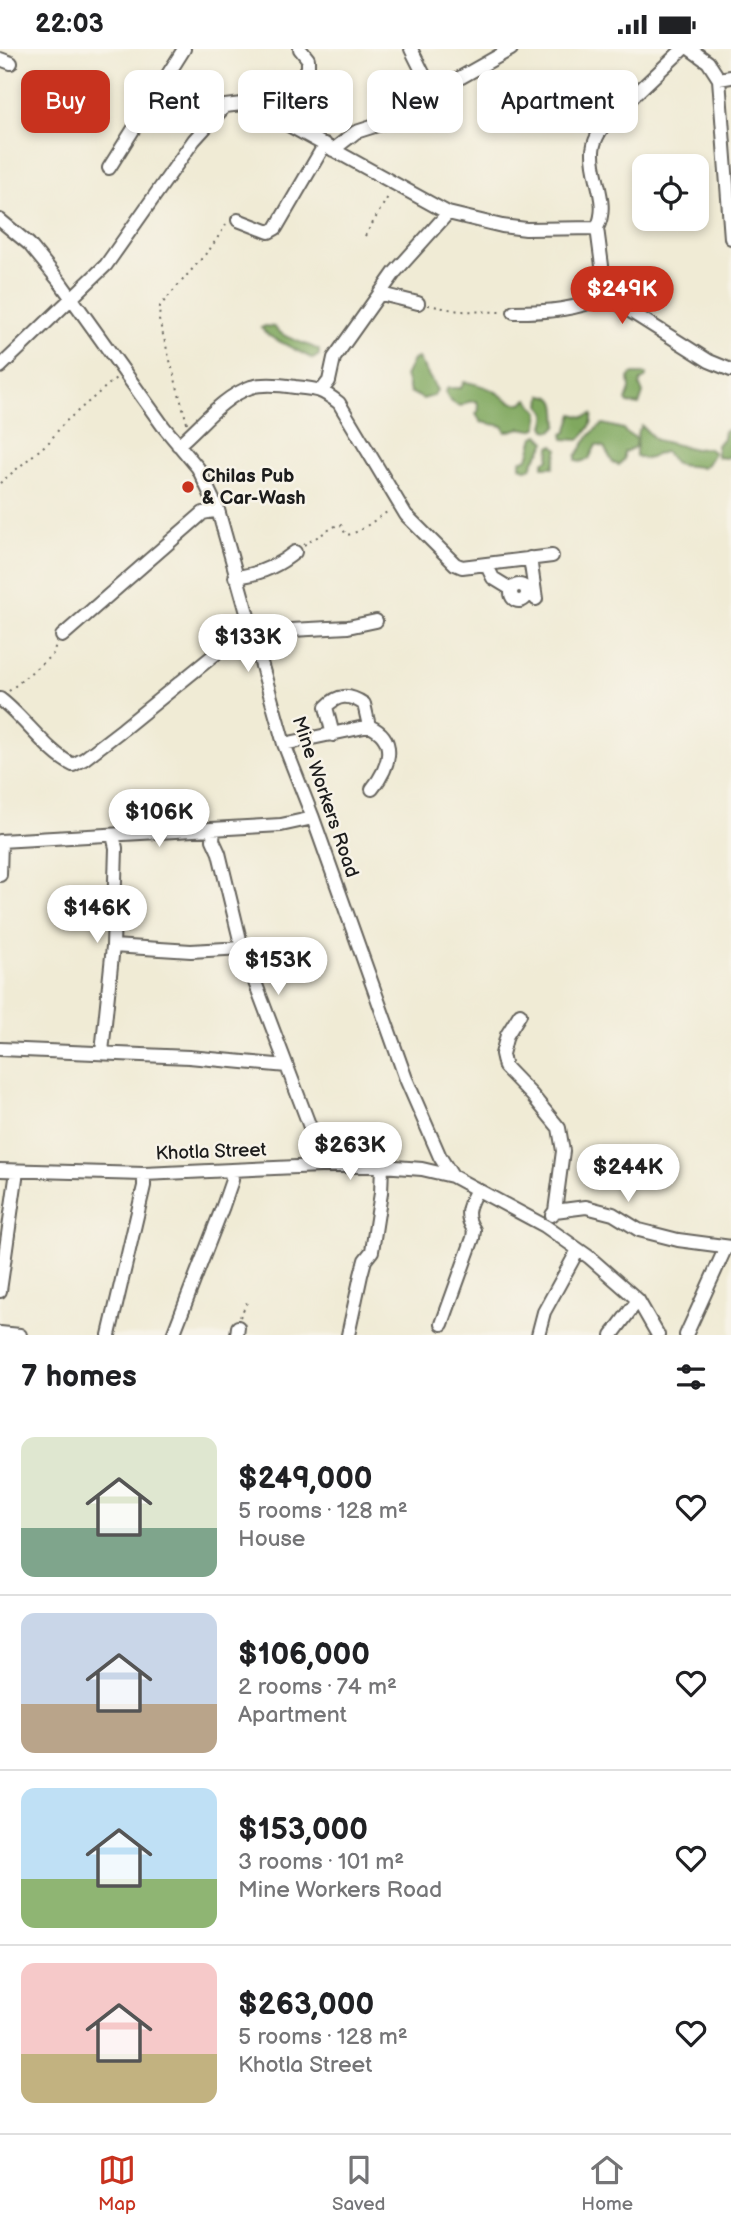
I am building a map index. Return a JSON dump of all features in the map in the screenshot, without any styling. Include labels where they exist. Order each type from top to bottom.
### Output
[{"type":"street","points":[[110,168],[184,49]]},
{"type":"street","points":[[300,49],[308,59],[306,70]]},
{"type":"street","points":[[411,49],[422,70]]},
{"type":"street","points":[[463,76],[511,49]]},
{"type":"street","points":[[683,49],[606,122],[597,136],[593,152],[602,202],[601,220],[597,228],[606,296],[685,347],[728,366]]},
{"type":"street","points":[[690,49],[725,78],[731,237]]},
{"type":"street","points":[[0,367],[106,265],[194,140],[225,106],[238,104]]},
{"type":"street","points":[[238,220],[269,232],[276,228],[329,147],[367,128]]},
{"type":"street","points":[[303,133],[448,213],[526,229],[597,228]]},
{"type":"street","points":[[322,390],[329,381],[334,358],[402,264],[448,213]]},
{"type":"street","name":"Mine Workers Road","points":[[0,220],[29,244],[71,297],[178,445],[198,468],[218,510],[285,744],[406,1079],[440,1157],[452,1177]]},
{"type":"street","points":[[380,294],[418,303]]},
{"type":"street","points":[[514,312],[552,311],[587,305],[606,296]]},
{"type":"street","points":[[178,445],[238,393],[253,386],[322,390],[340,403],[400,506],[455,564],[462,567],[552,556]]},
{"type":"street","points":[[62,636],[202,513],[218,510]]},
{"type":"street","points":[[235,577],[266,569],[284,561],[295,552]]},
{"type":"street","points":[[486,564],[493,578],[511,589],[512,598],[517,601],[533,595],[530,558]]},
{"type":"street","points":[[0,698],[61,759],[73,765],[174,689],[219,651],[255,636],[348,627],[376,621]]},
{"type":"street","points":[[333,734],[326,707],[334,699],[343,696],[354,697],[364,704],[369,726]]},
{"type":"street","points":[[285,744],[369,726],[381,731],[386,737],[388,748],[383,775],[372,789]]},
{"type":"street","points":[[0,875],[0,841],[281,825],[313,818]]},
{"type":"street","points":[[214,829],[213,841],[219,853],[242,948],[310,1127],[320,1166]]},
{"type":"street","points":[[102,1052],[113,946],[116,848],[113,835]]},
{"type":"street","points":[[113,946],[191,951],[242,948]]},
{"type":"street","points":[[520,1014],[507,1035],[502,1054],[505,1067],[559,1128],[563,1151],[555,1211],[545,1226]]},
{"type":"street","points":[[0,1049],[102,1052],[288,1066]]},
{"type":"street","points":[[348,1335],[360,1275],[365,1260],[372,1251],[381,1193],[382,1165]]},
{"type":"street","name":"Khotla Street","points":[[0,1170],[144,1174],[382,1165],[452,1177],[545,1226],[611,1275],[638,1300],[658,1335]]},
{"type":"street","points":[[0,1291],[17,1171]]},
{"type":"street","points":[[173,1335],[223,1206],[232,1180],[231,1171]]},
{"type":"street","points":[[109,1335],[144,1186],[144,1174]]},
{"type":"street","points":[[442,1324],[473,1237],[474,1230],[468,1220],[467,1208],[476,1191]]},
{"type":"street","points":[[555,1211],[586,1207],[613,1214],[639,1230],[678,1240],[729,1247],[686,1335]]},
{"type":"street","points":[[538,1335],[544,1312],[578,1250]]},
{"type":"street","points":[[612,1335],[638,1300]]},
{"type":"street","points":[[0,1332],[20,1335]]},
{"type":"path","points":[[365,236],[395,185]]},
{"type":"path","points":[[193,433],[186,422],[159,320],[160,306],[211,249],[226,224],[238,220]]},
{"type":"path","points":[[418,303],[460,311],[514,312]]},
{"type":"path","points":[[0,483],[49,442],[64,423],[123,369]]},
{"type":"path","points":[[295,552],[334,526],[341,525],[346,535],[351,535],[400,506]]},
{"type":"path","points":[[0,698],[53,653],[55,644],[62,636]]},
{"type":"path","points":[[238,1331],[240,1315],[247,1302]]},
{"type":"green space","points":[[274,327],[289,338],[319,350],[319,355],[313,359],[269,336],[261,328]]},
{"type":"green space","points":[[418,358],[437,390],[434,396],[423,399],[410,392],[405,376],[413,360]]},
{"type":"green space","points":[[632,374],[646,374],[641,381],[643,393],[639,405],[626,400]]},
{"type":"green space","points":[[464,382],[490,389],[514,403],[528,399],[539,412],[538,427],[506,432],[503,426],[481,422],[476,414],[479,410],[477,401],[461,406],[451,402],[445,392],[448,388],[461,388]]},
{"type":"green space","points":[[542,395],[555,401],[558,425],[552,431],[546,430],[544,426],[546,415],[541,406]]},
{"type":"green space","points":[[573,414],[584,417],[592,414],[589,428],[579,440],[564,439],[563,434],[567,432]]},
{"type":"green space","points":[[603,424],[623,429],[633,436],[637,440],[635,447],[624,452],[624,459],[619,465],[613,463],[604,447],[596,445],[589,459],[576,461],[576,456],[588,439]]},
{"type":"green space","points":[[642,426],[656,440],[695,449],[708,448],[714,453],[702,468],[674,463],[666,452],[646,459],[636,456],[637,433]]},
{"type":"green space","points":[[728,430],[731,434],[731,456],[717,457],[717,445],[723,438],[724,431]]},
{"type":"green space","points":[[539,435],[546,442],[531,468],[525,469],[520,466],[520,461],[528,458],[534,437]]},
{"type":"green space","points":[[554,445],[558,449],[553,467],[543,467],[543,462],[549,459],[550,447]]},
{"type":"place","name":"Chilas Pub & Car-Wash","points":[[188,487]]}]
